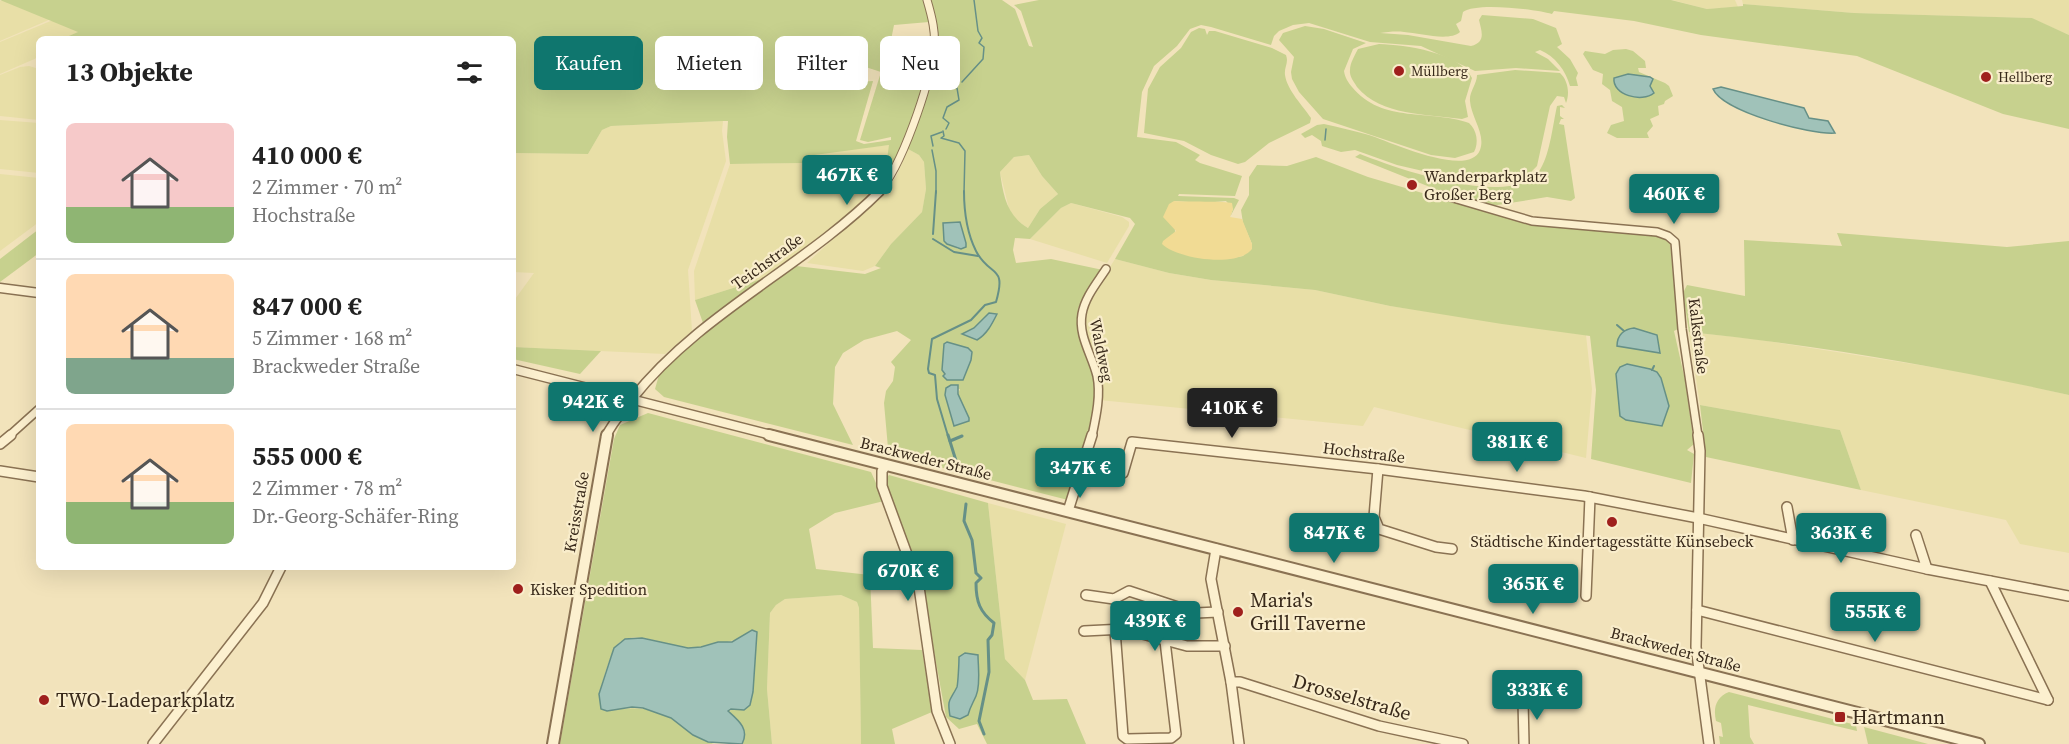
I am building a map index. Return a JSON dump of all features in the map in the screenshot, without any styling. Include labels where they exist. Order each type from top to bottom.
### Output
[{"type":"street","name":"Teichstraße","points":[[632,399],[650,378],[702,329],[856,215],[881,190],[898,162],[929,72],[934,49],[934,22],[927,0]]},
{"type":"street","name":"Kalkstraße","points":[[1443,195],[1532,221],[1658,232],[1675,242],[1682,329],[1700,451],[1696,647],[1709,744]]},
{"type":"street","name":"Waldweg","points":[[1068,511],[1097,414],[1097,374],[1080,321],[1082,310],[1106,268]]},
{"type":"street","points":[[0,288],[36,293]]},
{"type":"street","name":"Brackweder Straße","points":[[516,370],[1979,744]]},
{"type":"street","name":"Kreisstraße","points":[[553,744],[606,436],[632,399]]},
{"type":"street","points":[[0,444],[36,412]]},
{"type":"street","name":"Hochstraße","points":[[1123,473],[1132,442],[1378,469],[1590,497],[1698,518],[1927,569],[2069,596]]},
{"type":"street","points":[[886,465],[881,478],[882,486],[919,586],[937,711],[950,744]]},
{"type":"street","points":[[1378,469],[1374,517],[1379,529],[1436,547],[1452,549]]},
{"type":"street","points":[[0,471],[36,477]]},
{"type":"street","points":[[1586,596],[1590,497]]},
{"type":"street","points":[[1786,507],[1793,540]]},
{"type":"street","points":[[1916,535],[1927,569]]},
{"type":"street","points":[[1216,549],[1211,570],[1231,682],[1239,744]]},
{"type":"street","points":[[153,744],[263,603],[280,570]]},
{"type":"street","points":[[1697,610],[2048,700],[1990,581]]},
{"type":"street","points":[[1086,595],[1114,599],[1129,591],[1196,613],[1218,612]]},
{"type":"street","points":[[1084,631],[1124,629],[1187,646],[1225,646]]},
{"type":"street","points":[[1115,630],[1123,736],[1127,739],[1171,738],[1176,734],[1165,641]]},
{"type":"street","name":"Drosselstraße","points":[[1231,682],[1240,682],[1379,726],[1463,744]]},
{"type":"street","points":[[1522,700],[1524,744]]},
{"type":"shaded area","points":[[71,0],[51,19],[0,41],[0,1]]},
{"type":"shaded area","points":[[1672,0],[1735,0],[1738,7],[1707,9]]},
{"type":"shaded area","points":[[1742,0],[2069,0],[2069,35],[2031,18],[1854,13],[1743,4]]},
{"type":"shaded area","points":[[53,20],[79,32],[69,36],[36,36],[36,58],[0,74],[0,42]]},
{"type":"shaded area","points":[[20,67],[36,68],[36,120],[0,116],[0,75]]},
{"type":"shaded area","points":[[873,81],[852,149],[890,145],[889,155],[876,188],[853,213],[765,278],[695,300],[694,271],[730,164],[807,163],[807,156],[865,90],[868,90]]},
{"type":"shaded area","points":[[0,120],[36,123],[36,173],[0,169]]},
{"type":"shaded area","points":[[723,121],[726,161],[688,270],[692,331],[665,354],[516,347],[516,298],[534,273],[516,272],[516,153],[588,154],[602,130],[611,126]]},
{"type":"shaded area","points":[[908,149],[919,155],[924,162],[926,189],[922,212],[891,244],[875,266],[863,271],[807,263],[884,192],[896,177]]},
{"type":"shaded area","points":[[1029,155],[1042,176],[1058,194],[1040,209],[1028,228],[1016,220],[1009,209],[1000,172],[1014,157]]},
{"type":"shaded area","points":[[0,174],[36,178],[36,224],[0,251]]},
{"type":"shaded area","points":[[1071,203],[1122,217],[1129,222],[1129,226],[1107,263],[1030,239],[1061,208]]},
{"type":"shaded area","points":[[1115,259],[1169,273],[1211,280],[1315,290],[1390,306],[1586,335],[1592,389],[1586,458],[1374,407],[1363,426],[1099,400],[1100,384],[1095,358],[1083,329],[1083,316],[1088,302]]},
{"type":"shaded area","points":[[1689,332],[1755,339],[1976,374],[2069,395],[2069,553],[2020,544],[2006,520],[1861,490],[1840,430],[1700,405]]},
{"type":"shaded area","points":[[988,503],[1066,524],[1025,680],[1005,659]]},
{"type":"shaded area","points":[[841,595],[857,602],[859,608],[861,744],[772,744],[767,689],[770,613],[785,599]]},
{"type":"green space","points":[[0,0],[923,0],[929,22],[894,25],[892,36],[880,36],[880,72],[868,68],[868,36],[775,36],[775,90],[868,90],[868,81],[873,81],[856,141],[864,144],[891,140],[891,137],[868,142],[860,140],[880,75],[880,90],[960,90],[960,36],[937,36],[938,29],[931,0],[1002,0],[1015,9],[1029,46],[1033,47],[1021,11],[1014,5],[1039,0],[1671,0],[1707,9],[1743,6],[1743,4],[1854,13],[2032,18],[2069,35],[2069,129],[2003,114],[1857,56],[1701,35],[1634,21],[1554,11],[1552,14],[1532,10],[1480,7],[1463,12],[1461,21],[1456,24],[1460,32],[1455,35],[1442,37],[1401,32],[1380,33],[1408,35],[1471,46],[1481,39],[1479,20],[1482,15],[1533,19],[1556,28],[1562,44],[1557,47],[1570,59],[1578,73],[1576,78],[1578,86],[1570,86],[1559,65],[1540,50],[1535,52],[1548,59],[1560,71],[1516,68],[1475,71],[1421,46],[1370,42],[1309,23],[1293,25],[1279,31],[1274,36],[1271,45],[1201,25],[1190,29],[1177,46],[1154,66],[1142,92],[1137,137],[1176,142],[1200,155],[1195,160],[1200,163],[1242,176],[1235,196],[1179,194],[1178,196],[1239,200],[1230,217],[1233,209],[1226,201],[1204,203],[1174,201],[1175,233],[1227,259],[1243,256],[1252,244],[1243,223],[1241,210],[1249,195],[1249,177],[1257,165],[1287,166],[1316,157],[1368,177],[1531,225],[1655,235],[1666,239],[1670,243],[1678,329],[1674,331],[1685,380],[1694,444],[1687,450],[1694,454],[1691,483],[1591,459],[1596,390],[1590,336],[1390,306],[1315,290],[1211,280],[1169,273],[1115,259],[1135,224],[1130,218],[1071,203],[1061,208],[1030,239],[1015,238],[1013,250],[1016,263],[1051,259],[1103,270],[1078,308],[1077,325],[1094,372],[1095,399],[1091,430],[1068,500],[885,453],[888,448],[884,403],[886,391],[893,381],[895,367],[891,362],[911,340],[897,331],[864,340],[843,353],[835,367],[833,404],[853,445],[664,397],[655,389],[659,375],[693,341],[753,295],[796,266],[865,274],[881,268],[875,266],[891,244],[922,212],[926,189],[924,162],[919,155],[908,149],[901,149],[891,166],[886,166],[889,145],[807,156],[807,163],[730,164],[728,121],[611,126],[602,130],[588,154],[516,153],[516,36],[69,36],[78,32]],"holes":[[[1029,155],[1042,176],[1058,194],[1040,209],[1028,228],[1015,217],[1007,204],[1000,172],[1014,157]],[[959,222],[966,243],[958,249],[944,241],[944,223]],[[947,342],[971,360],[967,368],[945,374],[942,370],[944,344]],[[946,388],[960,389],[958,394],[969,421],[954,426],[945,395]]]},
{"type":"green space","points":[[1305,26],[1324,29],[1366,43],[1353,49],[1344,71],[1349,83],[1364,99],[1392,111],[1469,123],[1476,137],[1474,152],[1455,158],[1431,155],[1323,119],[1299,92],[1291,72],[1294,57],[1279,40],[1283,33]]},
{"type":"green space","points":[[1199,28],[1205,29],[1207,35],[1209,31],[1215,31],[1272,48],[1286,55],[1286,81],[1311,118],[1310,123],[1269,143],[1245,162],[1238,164],[1211,155],[1184,141],[1144,133],[1148,89],[1160,67],[1181,48],[1191,32]]},
{"type":"green space","points":[[1379,44],[1417,48],[1431,52],[1444,56],[1466,69],[1472,78],[1465,101],[1468,117],[1462,119],[1405,112],[1379,104],[1367,96],[1352,79],[1351,65],[1358,49]]},
{"type":"green space","points":[[1613,50],[1633,51],[1645,61],[1646,68],[1638,68],[1639,72],[1665,83],[1669,86],[1673,96],[1658,106],[1659,115],[1650,119],[1653,126],[1647,133],[1649,138],[1617,138],[1607,133],[1611,125],[1624,121],[1622,107],[1612,101],[1610,90],[1602,84],[1603,74],[1593,70],[1583,54],[1585,51],[1605,54]]},
{"type":"green space","points":[[1515,70],[1560,73],[1565,79],[1568,91],[1566,103],[1564,97],[1557,96],[1550,106],[1537,166],[1528,175],[1514,181],[1490,184],[1462,180],[1397,165],[1355,150],[1341,152],[1322,146],[1321,141],[1312,135],[1305,138],[1301,134],[1317,125],[1324,124],[1369,135],[1445,160],[1461,161],[1473,158],[1480,150],[1481,144],[1480,132],[1470,101],[1477,75]]},
{"type":"green space","points":[[1562,105],[1565,108],[1560,107],[1560,116],[1564,119],[1561,119],[1559,124],[1564,125],[1575,198],[1571,201],[1547,197],[1491,206],[1445,193],[1355,157],[1360,154],[1426,176],[1482,187],[1507,186],[1528,181],[1544,162],[1557,106]]},
{"type":"green space","points":[[36,231],[36,255],[0,282],[0,259]]},
{"type":"green space","points":[[1837,233],[2007,247],[2069,241],[2069,395],[1880,358],[1784,343],[1689,332],[1683,293],[1687,285],[1745,296],[1744,240],[1842,246]]},
{"type":"green space","points":[[765,278],[703,323],[695,300]]},
{"type":"green space","points":[[516,347],[601,351],[580,374],[516,360]]},
{"type":"green space","points":[[1700,405],[1840,430],[1861,490],[1706,457]]},
{"type":"green space","points":[[648,413],[871,472],[884,501],[835,513],[809,529],[816,569],[870,575],[873,648],[922,650],[932,712],[892,729],[895,744],[861,744],[859,608],[857,602],[841,595],[785,599],[770,613],[767,689],[772,744],[742,744],[728,711],[750,705],[757,633],[721,644],[693,648],[677,647],[642,638],[626,639],[619,643],[610,659],[599,694],[607,711],[632,708],[656,712],[714,744],[560,744],[614,439],[620,425]]},
{"type":"green space","points":[[889,475],[988,503],[1005,659],[1025,680],[1033,700],[1067,699],[1086,744],[987,744],[977,724],[959,729],[946,717],[922,586],[887,488]]},
{"type":"green space","points":[[1850,523],[1879,546],[1881,555],[1836,545],[1834,533]]},
{"type":"green space","points":[[1729,692],[1856,725],[1857,731],[1748,705],[1750,737],[1754,744],[1720,744],[1719,736],[1723,737],[1721,723],[1716,721],[1715,707],[1718,700]]},
{"type":"green space","points":[[1864,727],[1928,744],[1868,744]]},
{"type":"sand","points":[[1174,201],[1232,203],[1233,209],[1230,217],[1242,219],[1252,249],[1245,255],[1221,260],[1193,257],[1170,249],[1162,244],[1163,241],[1176,231],[1163,217],[1169,204]]},
{"type":"water","points":[[1628,74],[1653,79],[1650,86],[1654,93],[1649,96],[1636,97],[1623,93],[1615,84],[1614,78]]},
{"type":"water","points":[[1721,87],[1804,108],[1809,118],[1828,121],[1835,133],[1788,126],[1750,114],[1720,98],[1713,89]]},
{"type":"water","points":[[960,222],[966,243],[966,247],[961,249],[944,241],[943,223]]},
{"type":"water","points":[[989,313],[997,314],[981,338],[977,340],[962,334],[974,328]]},
{"type":"water","points":[[1634,328],[1657,335],[1660,353],[1617,346],[1622,333]]},
{"type":"water","points":[[947,342],[968,348],[972,352],[963,380],[947,380],[943,376],[945,374],[942,370],[944,344]]},
{"type":"water","points":[[1627,364],[1650,369],[1657,372],[1661,378],[1669,406],[1662,426],[1626,420],[1620,416],[1616,374],[1620,367]]},
{"type":"water","points":[[958,385],[958,394],[969,418],[969,421],[954,426],[945,395],[946,388]]},
{"type":"water","points":[[752,630],[757,632],[750,705],[744,710],[731,709],[728,711],[744,729],[742,744],[708,742],[693,735],[671,718],[643,708],[632,707],[607,711],[601,709],[599,694],[614,648],[625,639],[642,638],[688,648],[718,642],[732,642]]},
{"type":"water","points":[[965,653],[978,655],[979,681],[978,691],[968,715],[960,719],[950,716],[949,703],[957,687],[959,657]]},
{"type":"waterway","points":[[962,82],[983,59],[984,47],[979,43],[982,38],[978,31],[974,0]]},
{"type":"waterway","points":[[946,129],[949,123],[943,118],[947,107],[959,100],[957,90]]},
{"type":"waterway","points":[[1325,140],[1326,129]]},
{"type":"waterway","points":[[943,131],[944,136],[941,138],[959,143],[965,151],[964,192]]},
{"type":"waterway","points":[[933,146],[931,136],[942,132]]},
{"type":"waterway","points":[[932,150],[936,171],[936,191]]},
{"type":"waterway","points":[[933,234],[936,191]]},
{"type":"waterway","points":[[948,436],[937,399],[935,375],[929,373],[928,369],[932,339],[971,320],[985,305],[996,302],[999,290],[998,276],[981,259],[970,237],[964,192]]},
{"type":"waterway","points":[[933,239],[954,252],[978,256]]},
{"type":"waterway","points":[[1617,325],[1624,331]]},
{"type":"waterway","points":[[1652,370],[1654,366]]},
{"type":"waterway","points":[[948,435],[957,464],[981,472]]},
{"type":"waterway","points":[[950,441],[962,436]]},
{"type":"waterway","points":[[966,504],[964,521],[972,540],[976,573],[981,578],[976,583],[978,601],[982,611],[994,623],[992,635],[988,640],[989,672],[979,721],[984,734]]},
{"type":"place","name":"Müllberg","points":[[1399,71]]},
{"type":"place","name":"Hellberg","points":[[1986,77]]},
{"type":"place","name":"Wanderparkplatz Großer Berg","points":[[1412,185]]},
{"type":"place","name":"Städtische Kindertagesstätte Künsebeck","points":[[1612,522]]},
{"type":"place","name":"Kisker Spedition","points":[[518,589]]},
{"type":"place","name":"Maria's Grill Taverne","points":[[1238,612]]},
{"type":"place","name":"TWO-Ladeparkplatz","points":[[44,700]]},
{"type":"place","name":"Hartmann","points":[[1840,717]]}]
